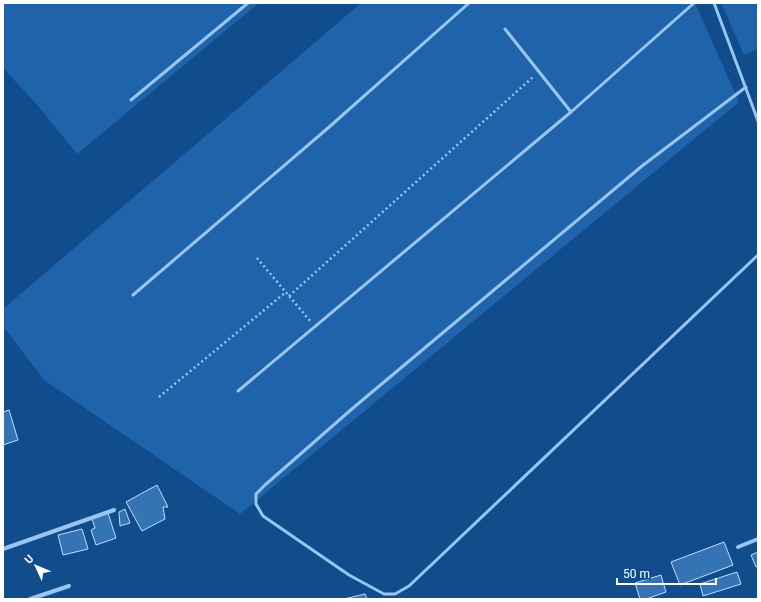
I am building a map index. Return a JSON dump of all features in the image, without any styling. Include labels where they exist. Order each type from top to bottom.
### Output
[{"type":"street","points":[[3,549],[114,510]]},
{"type":"street","points":[[738,547],[758,539]]},
{"type":"street","points":[[30,599],[69,586]]},
{"type":"lane","points":[[131,100],[248,3]]},
{"type":"lane","points":[[133,295],[328,128],[469,3]]},
{"type":"lane","points":[[238,392],[571,112],[694,3]]},
{"type":"lane","points":[[714,3],[758,120]]},
{"type":"lane","points":[[504,30],[540,72],[571,112]]},
{"type":"lane","points":[[746,87],[642,166],[353,408],[265,485],[256,494],[256,504],[263,516],[349,575],[384,594],[396,594],[409,586],[758,255]]},
{"type":"path","points":[[289,296],[540,72]]},
{"type":"path","points":[[256,258],[315,327]]},
{"type":"path","points":[[159,397],[286,292]]},
{"type":"shaded area","points":[[3,3],[259,3],[77,154],[39,107],[3,68]]},
{"type":"shaded area","points":[[361,3],[695,3],[739,102],[240,514],[44,380],[3,326],[3,309]]},
{"type":"shaded area","points":[[721,3],[758,3],[758,49],[744,55]]},
{"type":"building","points":[[9,410],[18,440],[3,445],[3,412]]},
{"type":"building","points":[[157,485],[168,507],[163,507],[165,519],[142,531],[126,502]]},
{"type":"building","points":[[125,509],[130,523],[120,526],[119,512]]},
{"type":"building","points":[[108,513],[116,538],[96,545],[91,530],[95,528],[92,519]]},
{"type":"building","points":[[82,529],[88,549],[63,555],[58,535]]},
{"type":"building","points":[[724,542],[733,565],[680,585],[671,562]]},
{"type":"building","points":[[758,552],[758,566],[756,567],[751,555]]},
{"type":"building","points":[[737,572],[741,584],[703,596],[700,584]]},
{"type":"building","points":[[661,575],[666,592],[646,599],[640,599],[635,583]]},
{"type":"building","points":[[365,594],[367,599],[344,599]]}]
